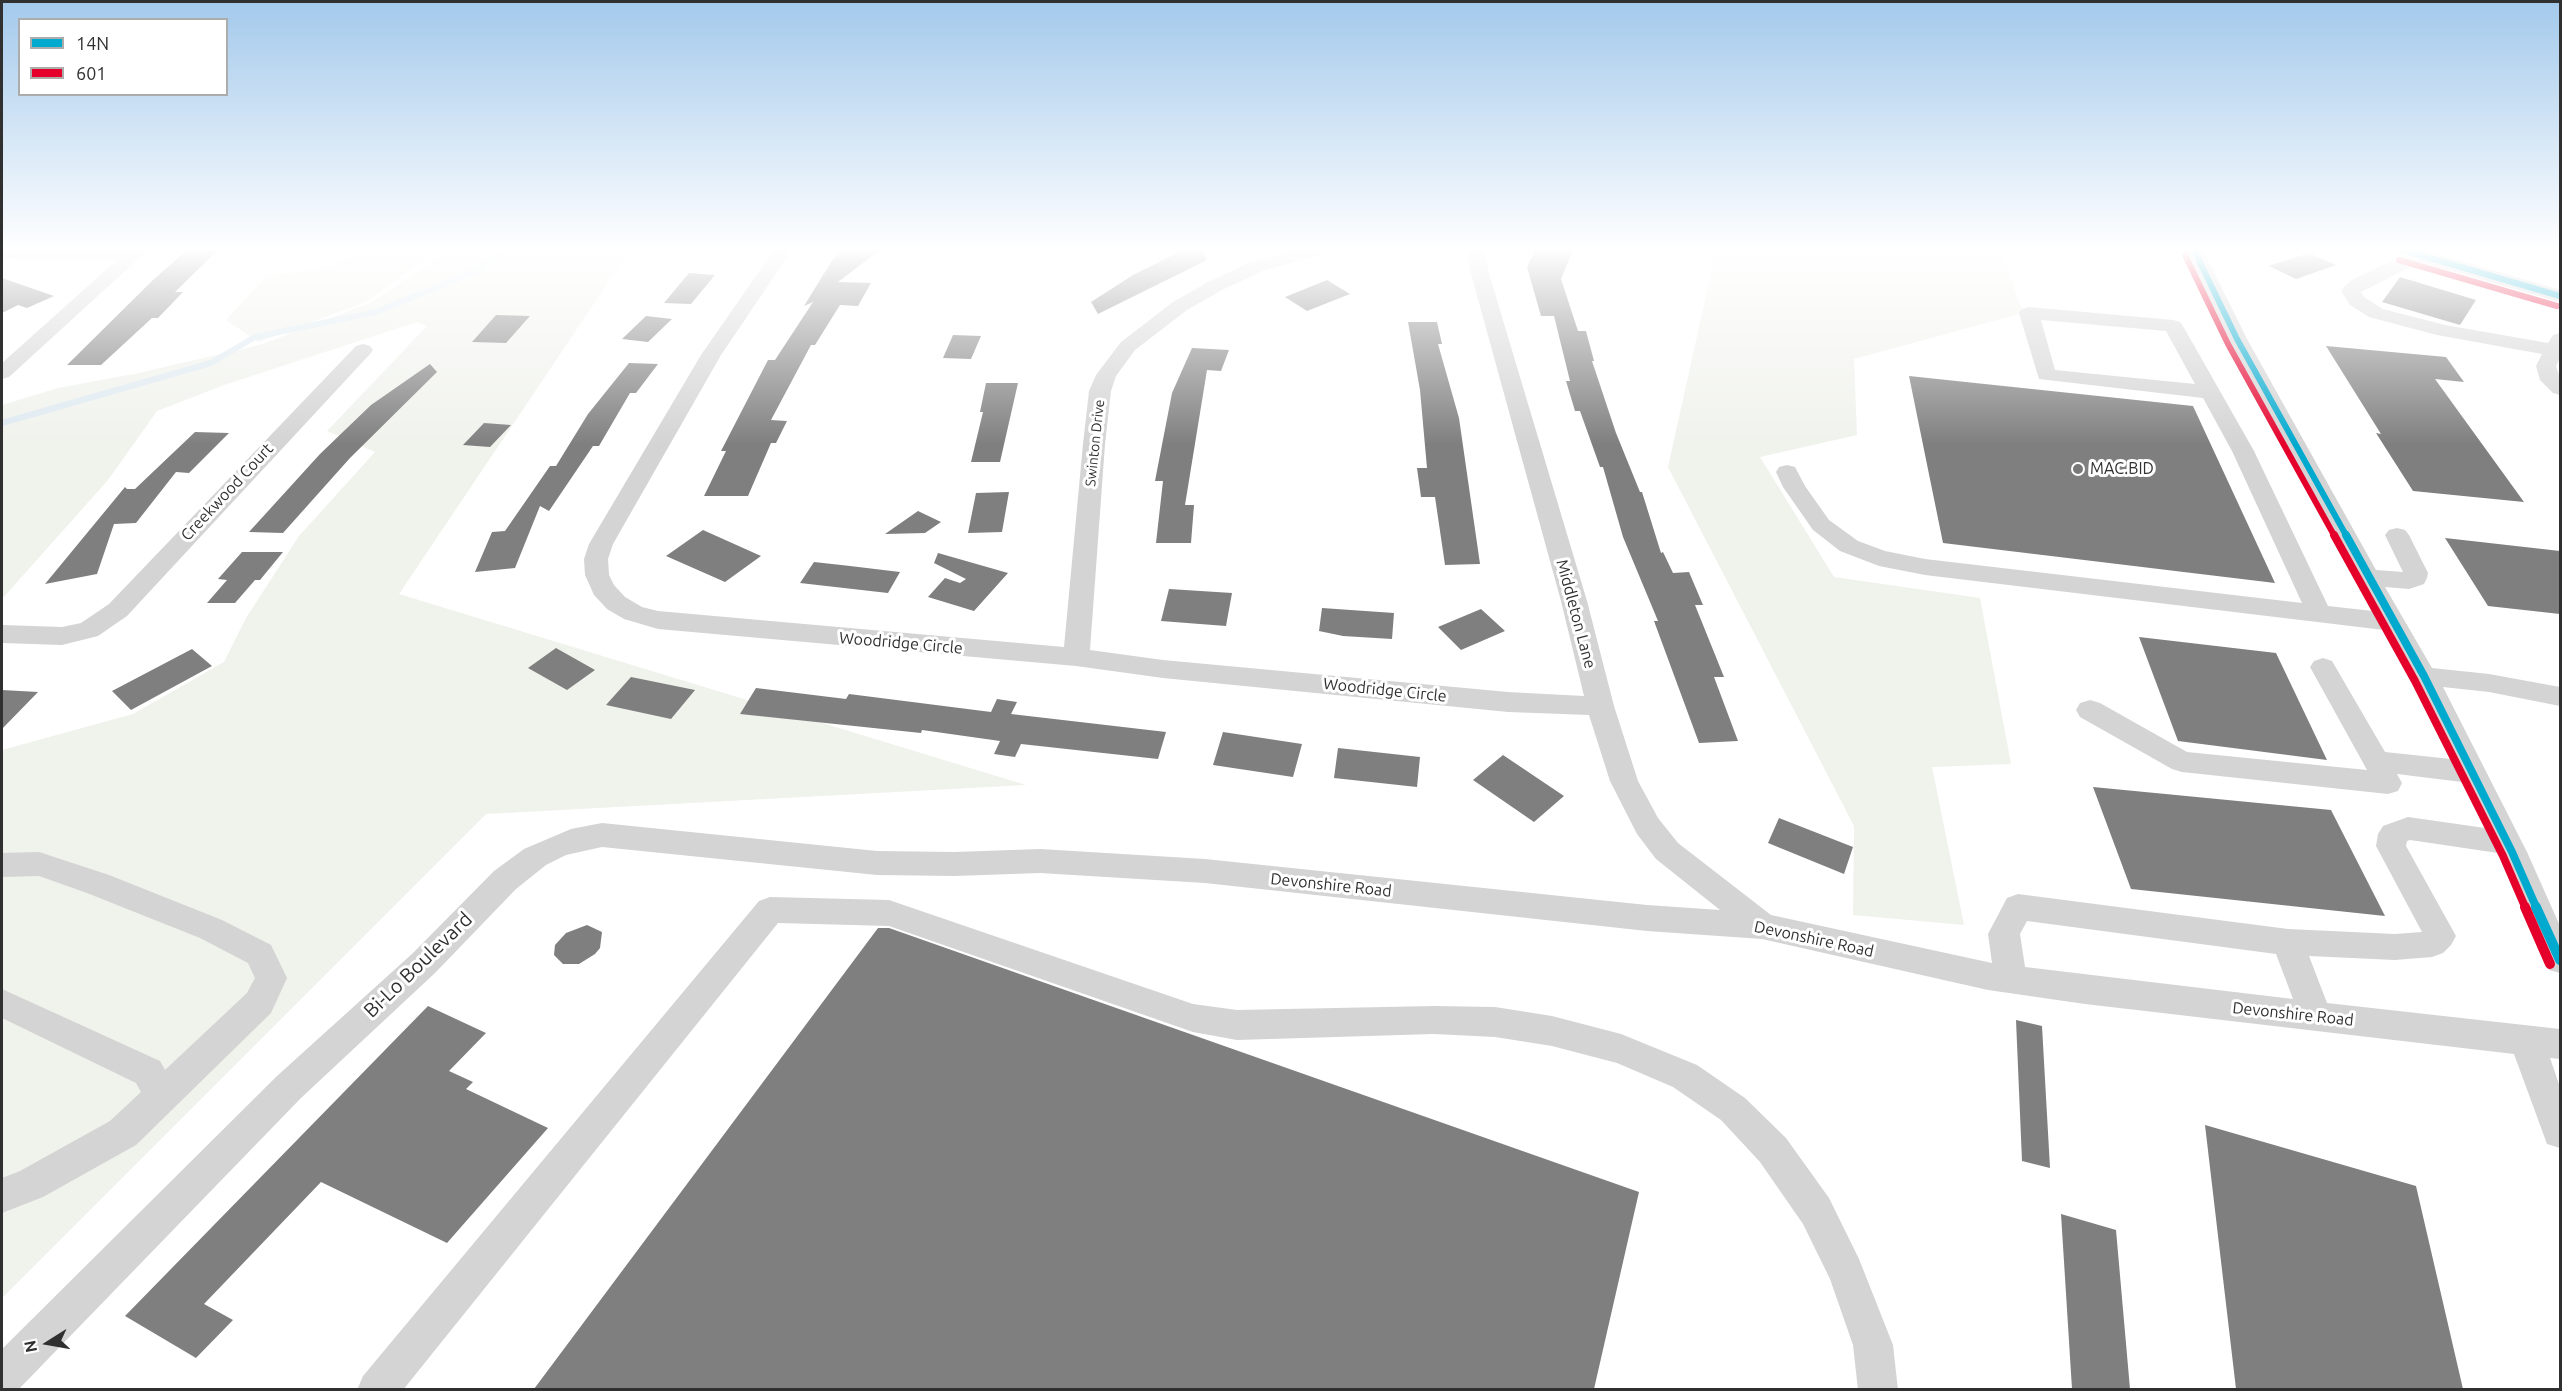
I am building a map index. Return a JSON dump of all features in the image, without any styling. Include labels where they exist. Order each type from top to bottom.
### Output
[{"type":"street","points":[[2,374],[67,315]]},
{"type":"street","name":"Woodridge Circle","points":[[738,315],[711,355],[601,544],[596,559],[597,575],[603,589],[616,603],[633,613],[658,620],[1076,657],[1163,669],[1508,702],[1600,706]]},
{"type":"street","name":"Swinton Drive","points":[[1076,657],[1100,391],[1106,375],[1128,346],[1144,331],[1167,315]]},
{"type":"street","name":"Middleton Lane","points":[[1492,315],[1574,601],[1600,706],[1624,781],[1647,825],[1667,851],[1762,926]]},
{"type":"street","points":[[2030,315],[2046,375],[2209,392]]},
{"type":"street","points":[[2050,315],[2174,326],[2243,451],[2319,613]]},
{"type":"street","points":[[2225,315],[2367,577],[2424,676],[2507,843],[2560,960]]},
{"type":"street","points":[[2383,315],[2444,331],[2557,345],[2546,366],[2550,380],[2560,389]]},
{"type":"street","name":"Creekwood Court","points":[[2,634],[62,636],[89,630],[128,601],[204,515],[363,350]]},
{"type":"street","points":[[1787,472],[1794,487],[1821,525],[1849,546],[1879,558],[1925,567],[2392,622]]},
{"type":"street","points":[[2367,577],[2409,581],[2415,578],[2416,573],[2397,535]]},
{"type":"street","points":[[2090,710],[2182,762],[2388,783],[2323,667]]},
{"type":"street","points":[[2424,676],[2489,683],[2560,696]]},
{"type":"street","points":[[2376,761],[2471,772]]},
{"type":"street","points":[[2010,979],[2004,934],[2018,907],[2288,942],[2394,947],[2432,944],[2440,936],[2391,846],[2393,834],[2408,828],[2507,843]]},
{"type":"street","name":"Bi-Lo Boulevard","points":[[2,1377],[289,1087],[424,963],[505,880],[535,857],[570,841],[616,835],[877,863],[956,864]]},
{"type":"street","name":"Devonshire Road","points":[[956,864],[1094,862],[1205,871],[1647,918],[1762,926],[2010,979],[2085,990],[2560,1044]]},
{"type":"street","points":[[2,865],[39,864],[98,884],[211,929],[260,954],[271,978],[259,1004],[123,1133],[30,1185],[2,1195]]},
{"type":"street","points":[[378,1389],[770,910],[889,913],[1193,1018],[1237,1025],[1434,1020],[1495,1022],[1552,1031],[1621,1049],[1685,1076],[1733,1109],[1749,1125],[1773,1150],[1816,1211],[1846,1272],[1872,1345],[1878,1389]]},
{"type":"street","points":[[2288,942],[2316,1017]]},
{"type":"street","points":[[2,1003],[148,1072],[162,1096]]},
{"type":"street","points":[[2526,1040],[2560,1132]]},
{"type":"shaded area","points":[[231,315],[331,315],[258,342],[226,320]]},
{"type":"shaded area","points":[[338,315],[586,315],[399,594],[1026,785],[486,814],[2,1298],[2,750],[133,714],[224,662],[246,618],[299,536],[375,452],[327,431],[427,326],[417,322],[224,385],[157,411],[108,480],[2,599],[2,405],[58,388],[139,373],[263,344]]},
{"type":"shaded area","points":[[1702,315],[2016,315],[1854,359],[1857,435],[1760,457],[1834,577],[1980,598],[2011,764],[1932,767],[1964,925],[1853,915],[1854,826],[1668,467]]},
{"type":"building","points":[[118,315],[161,315],[158,318],[152,318],[101,365],[67,365]]},
{"type":"building","points":[[496,315],[530,316],[506,343],[472,342]]},
{"type":"building","points":[[805,315],[834,315],[815,345],[811,345],[771,420],[787,421],[776,443],[771,443],[748,496],[704,496],[726,451],[721,451],[768,360],[775,360]]},
{"type":"building","points":[[1573,315],[1578,331],[1586,331],[1594,361],[1592,361],[1616,433],[1640,492],[1642,492],[1661,553],[1663,552],[1673,573],[1689,572],[1703,605],[1695,605],[1724,677],[1714,677],[1738,741],[1699,743],[1654,621],[1658,621],[1623,537],[1603,467],[1600,467],[1580,411],[1575,411],[1566,381],[1570,381],[1554,316],[1541,316]]},
{"type":"building","points":[[2426,315],[2466,315],[2460,325]]},
{"type":"building","points":[[646,316],[672,319],[648,342],[622,339]]},
{"type":"building","points":[[1408,322],[1437,322],[1442,344],[1438,344],[1459,418],[1480,564],[1445,565],[1435,497],[1421,497],[1417,468],[1427,468],[1420,390]]},
{"type":"building","points":[[953,335],[981,336],[971,359],[943,358]]},
{"type":"building","points":[[2326,346],[2446,357],[2464,382],[2435,379],[2524,502],[2413,491],[2376,433],[2381,434]]},
{"type":"building","points":[[1192,348],[1229,350],[1221,371],[1207,370],[1185,505],[1194,505],[1191,543],[1156,543],[1163,481],[1155,481],[1172,393]]},
{"type":"building","points":[[629,363],[658,364],[636,393],[630,393],[599,446],[593,446],[549,511],[540,506],[515,568],[475,572],[492,532],[505,531],[550,466],[556,466],[588,414]]},
{"type":"building","points":[[430,364],[437,372],[350,458],[283,533],[249,532],[320,454],[371,405]]},
{"type":"building","points":[[1909,376],[2193,406],[2275,583],[1943,543]]},
{"type":"building","points":[[986,383],[1018,383],[1000,462],[971,462],[983,412],[980,412]]},
{"type":"building","points":[[484,423],[511,425],[490,447],[463,445]]},
{"type":"building","points":[[195,432],[229,433],[189,473],[176,472],[136,523],[114,524],[97,574],[45,584],[125,487],[135,489]]},
{"type":"building","points":[[1009,492],[1002,532],[968,533],[976,493]]},
{"type":"building","points":[[918,511],[941,522],[925,533],[885,534]]},
{"type":"building","points":[[703,530],[761,556],[725,582],[666,556]]},
{"type":"building","points":[[2445,538],[2560,551],[2560,614],[2488,606]]},
{"type":"building","points":[[242,552],[283,552],[260,580],[255,580],[235,603],[207,603],[227,580],[218,579]]},
{"type":"building","points":[[938,553],[1008,573],[974,611],[928,597],[945,578],[960,583],[966,579],[934,563]]},
{"type":"building","points":[[814,562],[900,572],[888,593],[800,583]]},
{"type":"building","points":[[1169,589],[1232,593],[1226,626],[1161,621]]},
{"type":"building","points":[[1322,608],[1394,613],[1392,639],[1343,636],[1319,631]]},
{"type":"building","points":[[1481,609],[1505,631],[1461,650],[1438,627]]},
{"type":"building","points":[[2139,637],[2276,653],[2327,760],[2178,741]]},
{"type":"building","points":[[556,648],[595,670],[567,690],[528,668]]},
{"type":"building","points":[[192,649],[212,666],[131,710],[112,691]]},
{"type":"building","points":[[631,677],[695,690],[671,719],[606,705]]},
{"type":"building","points":[[756,688],[846,699],[849,694],[991,712],[997,699],[1017,702],[1011,714],[1166,732],[1158,759],[1021,744],[1015,757],[994,754],[1000,741],[922,730],[921,733],[740,714]]},
{"type":"building","points":[[2,690],[38,692],[2,729]]},
{"type":"building","points":[[1223,732],[1302,744],[1293,777],[1213,765]]},
{"type":"building","points":[[1338,748],[1420,757],[1417,787],[1334,778]]},
{"type":"building","points":[[1503,755],[1564,796],[1534,822],[1473,780]]},
{"type":"building","points":[[2093,787],[2331,810],[2385,916],[2131,889]]},
{"type":"building","points":[[1779,818],[1853,847],[1844,874],[1768,843]]},
{"type":"building","points":[[587,925],[602,932],[600,948],[579,964],[563,964],[554,955],[555,945],[566,933]]},
{"type":"building","points":[[878,928],[889,928],[1639,1192],[1594,1389],[534,1389]]},
{"type":"building","points":[[428,1006],[486,1033],[449,1071],[473,1082],[466,1089],[548,1128],[447,1243],[321,1182],[204,1304],[233,1320],[196,1358],[125,1316]]},
{"type":"building","points":[[2016,1020],[2042,1026],[2050,1168],[2022,1161]]},
{"type":"building","points":[[2205,1125],[2416,1186],[2463,1389],[2236,1389]]},
{"type":"building","points":[[2061,1214],[2116,1230],[2130,1389],[2072,1389]]},
{"type":"waterway","points":[[2,423],[211,363],[255,337],[362,315]]},
{"type":"transit line","name":"601","points":[[2214,315],[2415,681],[2503,856],[2550,964]]},
{"type":"transit line","name":"14N","points":[[2225,315],[2424,676],[2512,852],[2560,960]]},
{"type":"place","name":"MAC.BID","points":[[2078,469]]}]
